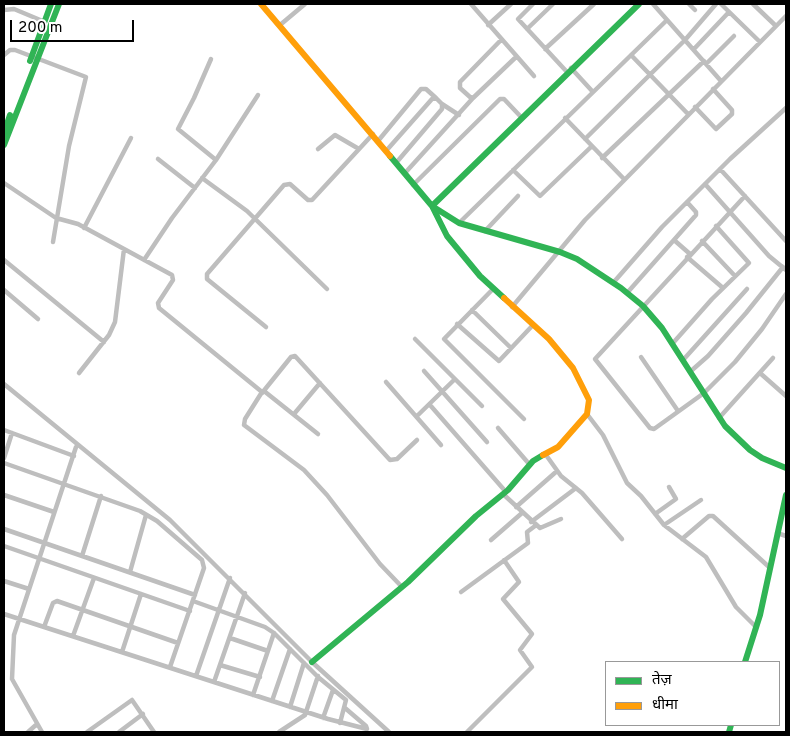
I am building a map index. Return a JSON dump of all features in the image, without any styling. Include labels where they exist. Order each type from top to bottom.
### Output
[{"type":"street","points":[[4,146],[51,4]]},
{"type":"street","points":[[4,133],[34,57],[59,4]]},
{"type":"street","points":[[262,4],[432,206],[447,236],[493,290],[555,344],[579,377],[589,400],[588,414],[558,447],[539,457],[504,493],[402,587],[338,638],[312,662]]},
{"type":"street","points":[[280,25],[305,4]]},
{"type":"street","points":[[471,4],[534,76]]},
{"type":"street","points":[[488,25],[509,4]]},
{"type":"street","points":[[533,4],[518,19],[545,49],[593,92]]},
{"type":"street","points":[[527,29],[553,4]]},
{"type":"street","points":[[545,49],[594,4]]},
{"type":"street","points":[[432,206],[569,70],[639,4]]},
{"type":"street","points":[[653,4],[721,81]]},
{"type":"street","points":[[689,4],[695,10]]},
{"type":"street","points":[[585,139],[685,40],[716,4]]},
{"type":"street","points":[[721,4],[760,42]]},
{"type":"street","points":[[754,4],[776,26]]},
{"type":"street","points":[[4,10],[14,9],[45,22]]},
{"type":"street","points":[[694,50],[729,12]]},
{"type":"street","points":[[512,307],[624,179],[786,16]]},
{"type":"street","points":[[459,223],[667,20]]},
{"type":"street","points":[[602,158],[734,36]]},
{"type":"street","points":[[473,98],[460,88],[460,82],[501,40]]},
{"type":"street","points":[[4,55],[13,50],[84,74],[87,79],[70,138],[53,242]]},
{"type":"street","points":[[631,55],[688,114]]},
{"type":"street","points":[[405,173],[473,98],[516,57]]},
{"type":"street","points":[[210,59],[194,98],[178,129],[216,160]]},
{"type":"street","points":[[378,141],[421,89],[426,89],[442,104],[459,115]]},
{"type":"street","points":[[695,107],[716,129],[732,114],[732,110],[713,89]]},
{"type":"street","points":[[144,260],[216,160],[258,95]]},
{"type":"street","points":[[386,150],[432,99],[436,98]]},
{"type":"street","points":[[414,184],[500,99],[504,99],[522,118]]},
{"type":"street","points":[[396,163],[442,109],[442,104]]},
{"type":"street","points":[[613,283],[687,202],[786,108]]},
{"type":"street","points":[[565,118],[624,179]]},
{"type":"street","points":[[266,328],[206,276],[287,183],[308,200],[312,200],[372,134]]},
{"type":"street","points":[[318,149],[335,135],[359,149]]},
{"type":"street","points":[[84,228],[131,138]]},
{"type":"street","points":[[514,170],[540,196],[592,146]]},
{"type":"street","points":[[158,160],[194,188]]},
{"type":"street","points":[[720,169],[786,241]]},
{"type":"street","points":[[202,178],[255,219],[327,289]]},
{"type":"street","points":[[4,183],[56,218],[84,228],[173,277],[158,303],[159,308],[318,434]]},
{"type":"street","points":[[691,371],[714,350],[785,269],[769,256],[706,184]]},
{"type":"street","points":[[485,232],[518,196]]},
{"type":"street","points":[[745,196],[595,359],[651,429],[704,393],[746,348],[786,294]]},
{"type":"street","points":[[627,293],[696,214],[687,202]]},
{"type":"street","points":[[432,206],[459,223],[560,252],[577,259],[627,293],[643,306],[673,342],[719,418],[750,450],[762,458],[786,468]]},
{"type":"street","points":[[673,342],[749,261],[716,226]]},
{"type":"street","points":[[674,240],[722,288]]},
{"type":"street","points":[[702,241],[735,276]]},
{"type":"street","points":[[79,373],[104,342],[117,317],[124,249]]},
{"type":"street","points":[[4,260],[104,342]]},
{"type":"street","points":[[684,359],[747,289]]},
{"type":"street","points":[[4,290],[38,319]]},
{"type":"street","points":[[493,290],[444,337],[444,340],[524,419]]},
{"type":"street","points":[[472,310],[511,348]]},
{"type":"street","points":[[457,324],[497,361],[533,325]]},
{"type":"street","points":[[415,339],[482,406]]},
{"type":"street","points":[[402,587],[380,564],[309,475],[244,425],[245,419],[263,392],[293,356],[391,461],[397,459],[418,440]]},
{"type":"street","points":[[641,357],[678,411]]},
{"type":"street","points":[[719,418],[773,358]]},
{"type":"street","points":[[424,371],[487,442]]},
{"type":"street","points":[[760,373],[786,396]]},
{"type":"street","points":[[417,416],[455,380]]},
{"type":"street","points":[[386,382],[441,445]]},
{"type":"street","points":[[294,414],[320,383]]},
{"type":"street","points":[[4,384],[170,520],[320,670],[389,732]]},
{"type":"street","points":[[430,405],[516,507],[533,524],[544,528],[561,518]]},
{"type":"street","points":[[588,414],[603,435],[624,479],[641,496],[664,525],[708,560],[736,607],[756,627]]},
{"type":"street","points":[[498,428],[530,465]]},
{"type":"street","points":[[4,430],[74,456]]},
{"type":"street","points":[[4,458],[12,433]]},
{"type":"street","points":[[42,732],[11,678],[14,635],[76,447]]},
{"type":"street","points":[[546,455],[557,471],[576,488],[622,539]]},
{"type":"street","points":[[4,464],[101,496],[146,515],[202,560],[204,568],[170,668]]},
{"type":"street","points":[[516,507],[557,471]]},
{"type":"street","points":[[655,514],[676,500],[669,487]]},
{"type":"street","points":[[462,592],[528,543],[527,532],[533,524],[576,488]]},
{"type":"street","points":[[4,495],[54,512]]},
{"type":"street","points":[[745,661],[756,627],[786,495]]},
{"type":"street","points":[[82,556],[101,496]]},
{"type":"street","points":[[664,525],[701,500]]},
{"type":"street","points":[[491,540],[522,513]]},
{"type":"street","points":[[130,572],[146,515]]},
{"type":"street","points":[[682,539],[710,516],[713,516],[770,567]]},
{"type":"street","points":[[4,529],[195,596]]},
{"type":"street","points":[[777,532],[786,536]]},
{"type":"street","points":[[4,546],[190,610]]},
{"type":"street","points":[[467,732],[532,667],[520,649],[532,637],[532,633],[503,600],[519,582],[504,560]]},
{"type":"street","points":[[73,636],[94,578]]},
{"type":"street","points":[[196,676],[230,578]]},
{"type":"street","points":[[4,581],[29,589]]},
{"type":"street","points":[[214,682],[245,593]]},
{"type":"street","points":[[122,652],[141,594]]},
{"type":"street","points":[[193,601],[265,628],[274,634],[318,677],[346,701],[340,723]]},
{"type":"street","points":[[44,627],[54,602],[178,643]]},
{"type":"street","points":[[4,614],[323,718],[367,729],[345,708]]},
{"type":"street","points":[[254,695],[274,634]]},
{"type":"street","points":[[230,638],[268,651]]},
{"type":"street","points":[[272,701],[290,649]]},
{"type":"street","points":[[290,706],[304,663]]},
{"type":"street","points":[[220,665],[260,677]]},
{"type":"street","points":[[279,732],[306,712],[320,670]]},
{"type":"street","points":[[323,718],[333,690]]},
{"type":"street","points":[[87,732],[131,700],[135,702],[154,732]]},
{"type":"street","points":[[119,732],[143,714]]},
{"type":"street","points":[[28,732],[37,724]]},
{"type":"traffic: fast","points":[[30,61],[51,4]]},
{"type":"traffic: fast","points":[[4,145],[59,4]]},
{"type":"traffic: fast","points":[[504,298],[480,276],[447,236],[432,206],[639,4]]},
{"type":"traffic: fast","points":[[4,133],[10,115]]},
{"type":"traffic: fast","points":[[390,156],[432,206],[459,223],[560,252],[577,259],[621,288],[643,306],[662,328],[725,426],[750,450],[762,458],[786,468]]},
{"type":"traffic: fast","points":[[312,662],[408,582],[476,516],[508,490],[533,461],[543,455]]},
{"type":"traffic: fast","points":[[745,661],[760,615],[786,495]]},
{"type":"traffic: fast","points":[[729,732],[731,726]]},
{"type":"traffic: slow","points":[[261,4],[390,156]]},
{"type":"traffic: slow","points":[[504,298],[549,339],[573,368],[589,400],[587,414],[558,447],[543,455]]}]
